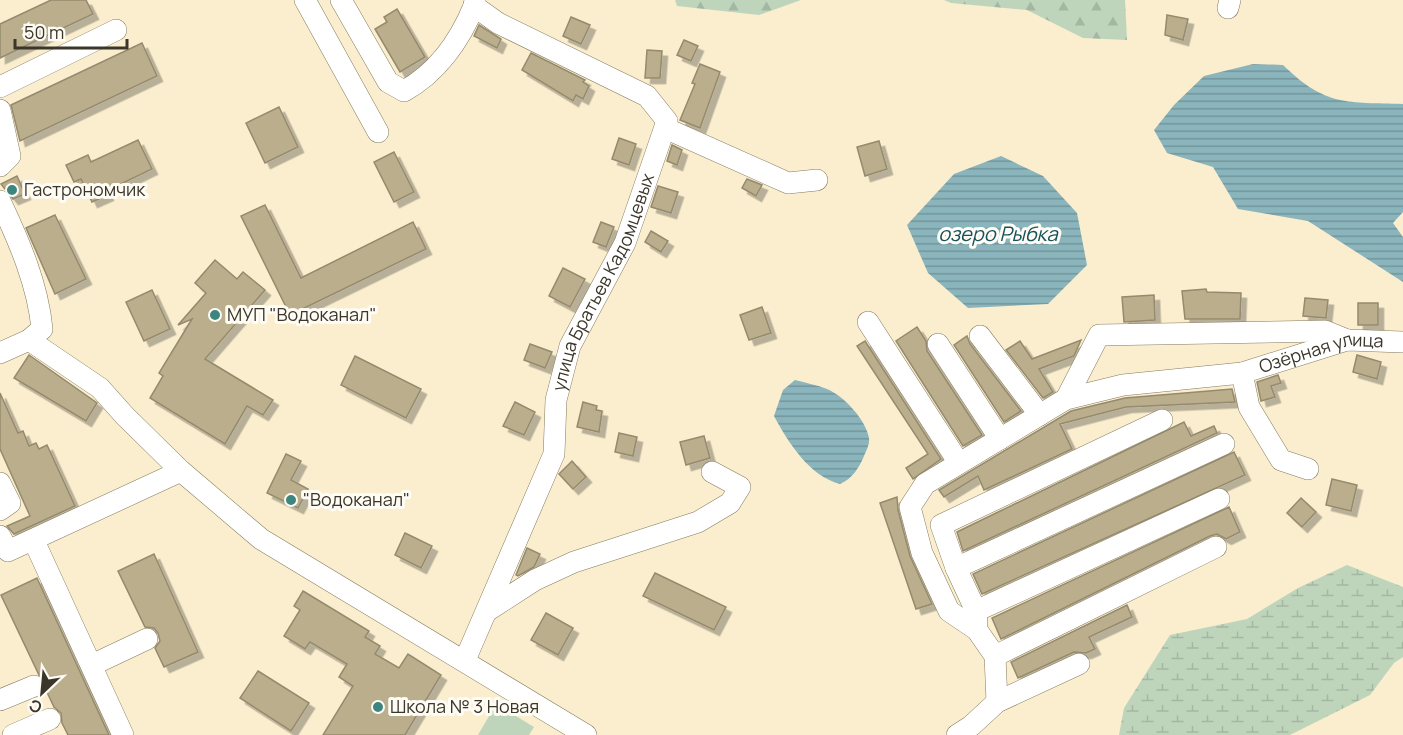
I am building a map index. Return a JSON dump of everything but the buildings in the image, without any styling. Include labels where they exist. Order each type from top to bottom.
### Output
[{"type":"street","points":[[305,0],[378,132]]},
{"type":"street","points":[[341,0],[388,82],[404,91],[422,81],[463,34],[475,3],[498,23],[647,96],[667,121],[664,128],[788,183],[817,180]]},
{"type":"street","points":[[0,87],[116,30]]},
{"type":"street","points":[[0,110],[13,159]]},
{"type":"street","name":"улица Братьев Кадомцевых","points":[[465,660],[554,454],[556,400],[570,346],[625,243],[664,128]]},
{"type":"street","points":[[0,201],[13,229],[39,303],[42,329],[29,340],[0,353]]},
{"type":"street","points":[[867,322],[959,463]]},
{"type":"street","points":[[1220,499],[977,621],[949,611],[922,553],[910,507],[925,484],[1066,399],[1099,335],[1324,331],[1347,340]]},
{"type":"street","points":[[980,336],[1040,415]]},
{"type":"street","points":[[29,340],[100,388],[124,416],[182,471],[261,539],[586,735]]},
{"type":"street","name":"Озёрная улица","points":[[1066,399],[1123,385],[1242,373],[1347,340],[1403,342]]},
{"type":"street","points":[[938,344],[1000,439]]},
{"type":"street","points":[[1242,373],[1249,407],[1281,460],[1308,469]]},
{"type":"street","points":[[997,702],[996,656],[977,621],[941,525],[1162,420]]},
{"type":"street","points":[[956,568],[1224,444]]},
{"type":"street","points":[[0,536],[8,551],[182,471]]},
{"type":"street","points":[[487,611],[535,580],[574,562],[706,517],[730,502],[740,487],[712,472]]},
{"type":"street","points":[[0,483],[10,503],[0,510]]},
{"type":"street","points":[[34,541],[123,735]]},
{"type":"street","points":[[996,656],[1216,547]]},
{"type":"street","points":[[92,665],[147,639]]},
{"type":"street","points":[[957,735],[971,726],[997,702],[1079,664]]},
{"type":"street","points":[[0,700],[34,686]]},
{"type":"street","points":[[13,735],[50,719]]},
{"type":"green space","points":[[675,0],[801,0],[759,15],[677,6]]},
{"type":"green space","points":[[944,0],[1125,0],[1127,40],[1083,38],[1027,10],[951,3]]},
{"type":"green space","points":[[1347,565],[1403,587],[1403,657],[1394,663],[1370,695],[1290,735],[1119,735],[1124,708],[1170,635],[1247,619],[1298,588]]},
{"type":"green space","points":[[496,704],[534,727],[529,735],[478,735]]},
{"type":"water","points":[[1253,64],[1283,65],[1312,89],[1338,100],[1403,104],[1403,212],[1393,223],[1403,237],[1403,282],[1308,221],[1238,209],[1213,167],[1167,153],[1154,130],[1174,105],[1204,76]]},
{"type":"water","name":"озеро Рыбка","points":[[1001,156],[1043,176],[1077,213],[1087,265],[1048,304],[968,308],[928,273],[907,225],[954,174]]},
{"type":"water","points":[[795,380],[834,392],[853,409],[864,424],[869,438],[868,447],[852,476],[840,484],[829,480],[809,466],[793,447],[774,416],[783,390]]},
{"type":"place","name":"Гастрономчик","points":[[12,190]]},
{"type":"place","name":"МУП \"Водоканал\"","points":[[215,315]]},
{"type":"place","name":"\"Водоканал\"","points":[[291,500]]},
{"type":"place","name":"Школа № 3 Новая","points":[[378,707]]}]
